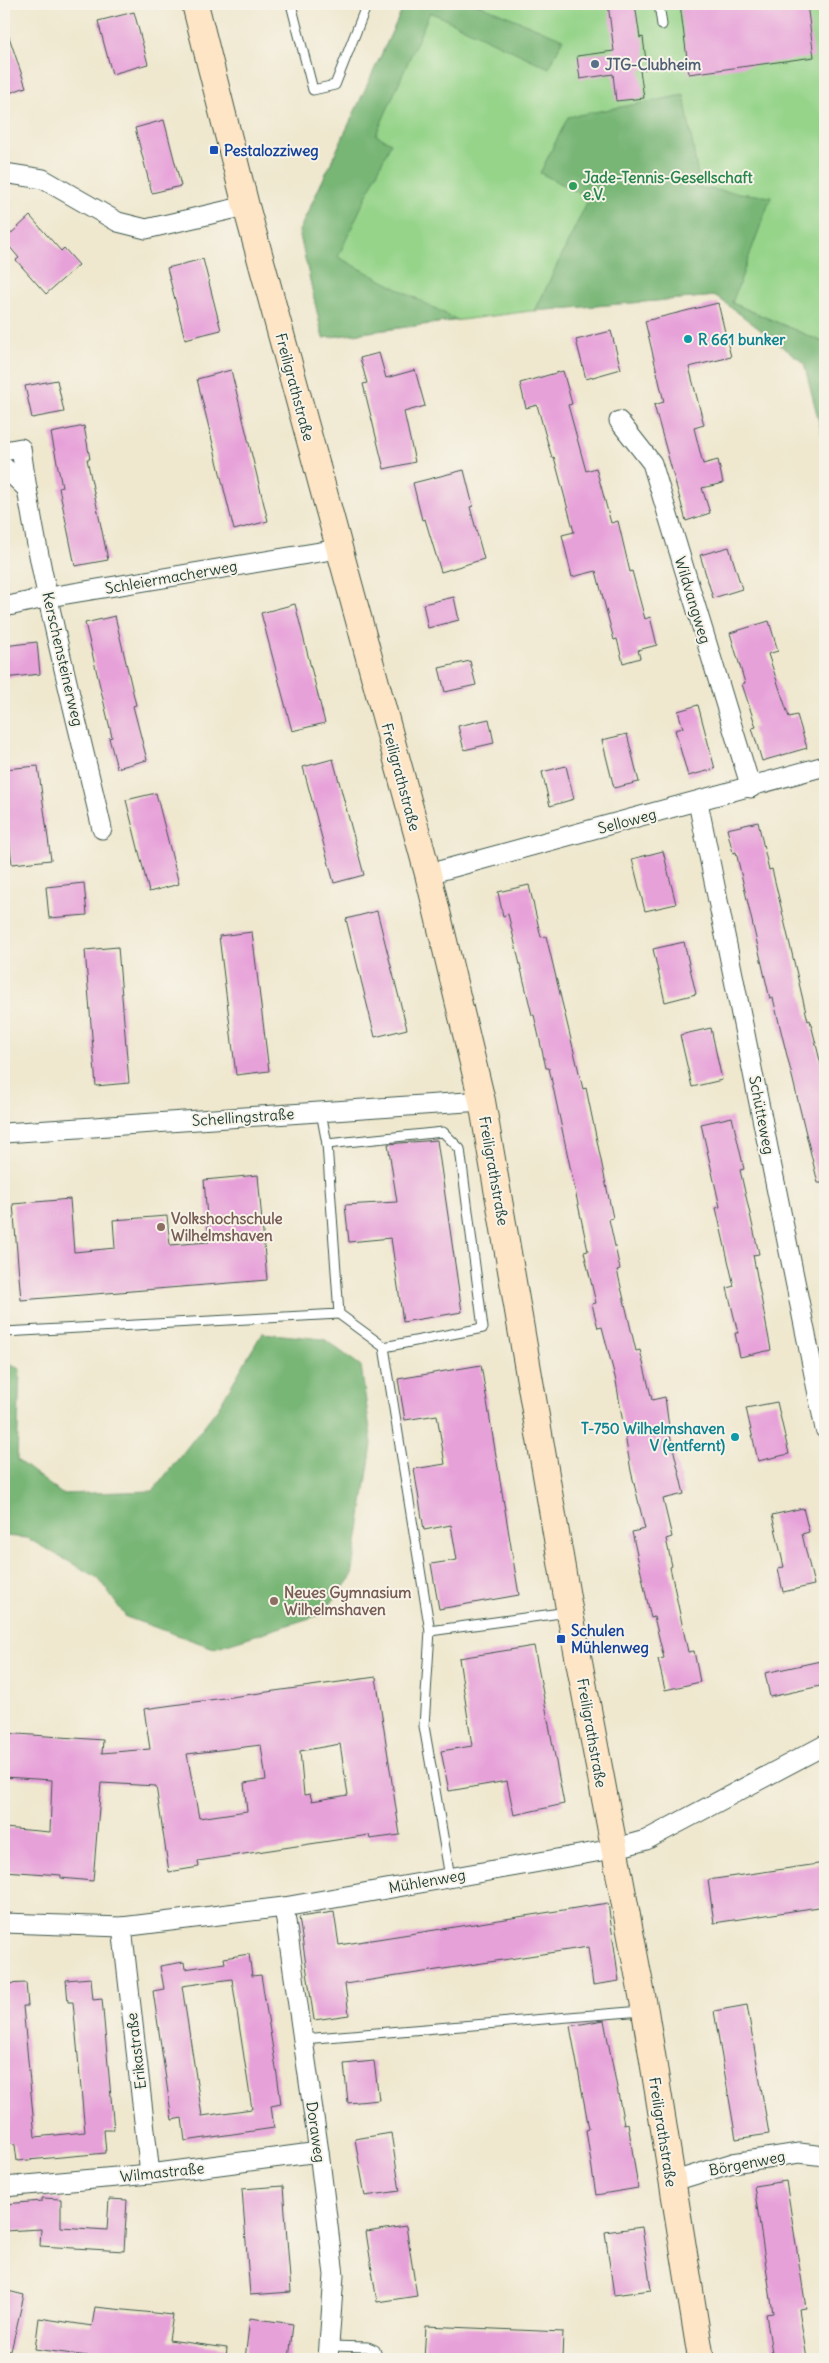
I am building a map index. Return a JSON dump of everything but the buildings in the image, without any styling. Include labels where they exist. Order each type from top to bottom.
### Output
[{"type":"street","name":"Freiligrathstraße","points":[[195,4],[246,206],[428,874],[482,1101],[570,1612],[644,2011],[701,2359]]},
{"type":"street","points":[[4,173],[43,180],[118,222],[146,229],[246,206]]},
{"type":"street","name":"Wildvangweg","points":[[618,421],[652,463],[750,788]]},
{"type":"street","name":"Kerschensteinerweg","points":[[4,451],[21,448],[26,489],[102,829]]},
{"type":"street","points":[[4,467],[26,489]]},
{"type":"street","name":"Schleiermacherweg","points":[[4,607],[49,597],[338,549]]},
{"type":"street","name":"Selloweg","points":[[428,874],[750,788],[825,766]]},
{"type":"street","name":"Schütteweg","points":[[698,802],[825,1429]]},
{"type":"street","name":"Schellingstraße","points":[[4,1133],[482,1101]]},
{"type":"street","name":"Mühlenweg","points":[[4,1923],[122,1927],[284,1907],[613,1849],[646,1840],[825,1745]]},
{"type":"street","name":"Doraweg","points":[[284,1907],[304,2039],[334,2275],[329,2352]]},
{"type":"street","name":"Erikastraße","points":[[122,1927],[150,2174]]},
{"type":"street","name":"Wilmastraße","points":[[4,2186],[150,2174],[319,2152]]},
{"type":"street","name":"Börgenweg","points":[[671,2182],[733,2163],[799,2153],[825,2156]]},
{"type":"lane","points":[[291,4],[313,90],[335,85],[367,4]]},
{"type":"lane","points":[[659,4],[662,25]]},
{"type":"lane","points":[[322,1112],[339,1314]]},
{"type":"lane","points":[[326,1144],[443,1132],[460,1149],[483,1328],[384,1347]]},
{"type":"lane","points":[[4,1332],[339,1314],[384,1347],[430,1631],[424,1726],[450,1877]]},
{"type":"lane","points":[[430,1631],[570,1612]]},
{"type":"lane","points":[[304,2039],[644,2011]]},
{"type":"lane","points":[[329,2352],[368,2347],[375,2350],[378,2359]]},
{"type":"green space","name":"Jade-Tennis-Gesellschaft e.V.","points":[[405,4],[825,4],[825,343],[716,296],[531,311],[323,338],[299,231]]},
{"type":"green space","points":[[405,4],[478,4],[563,39],[549,68],[430,12],[376,135],[391,143],[338,257],[457,320],[323,338],[299,231]]},
{"type":"green space","points":[[684,95],[700,188],[771,197],[732,303],[825,343],[825,446],[804,363],[716,296],[535,311],[589,198],[540,173],[568,117]]},
{"type":"green space","points":[[262,1333],[324,1339],[361,1366],[372,1444],[352,1576],[323,1614],[214,1648],[126,1617],[98,1578],[27,1538],[4,1536],[4,1362],[20,1369],[17,1460],[62,1494],[153,1491],[218,1408]]},
{"type":"place","name":"JTG-Clubheim","points":[[595,64]]},
{"type":"place","name":"Pestalozziweg","points":[[214,150]]},
{"type":"place","name":"Jade-Tennis-Gesellschaft e.V.","points":[[573,186]]},
{"type":"place","name":"R 661 bunker","points":[[688,339]]},
{"type":"place","name":"Volkshochschule Wilhelmshaven","points":[[161,1227]]},
{"type":"place","name":"T-750 Wilhelmshaven V (entfernt)","points":[[735,1437]]},
{"type":"place","name":"Neues Gymnasium Wilhelmshaven","points":[[274,1601]]},
{"type":"place","name":"Schulen Mühlenweg","points":[[561,1639]]}]
